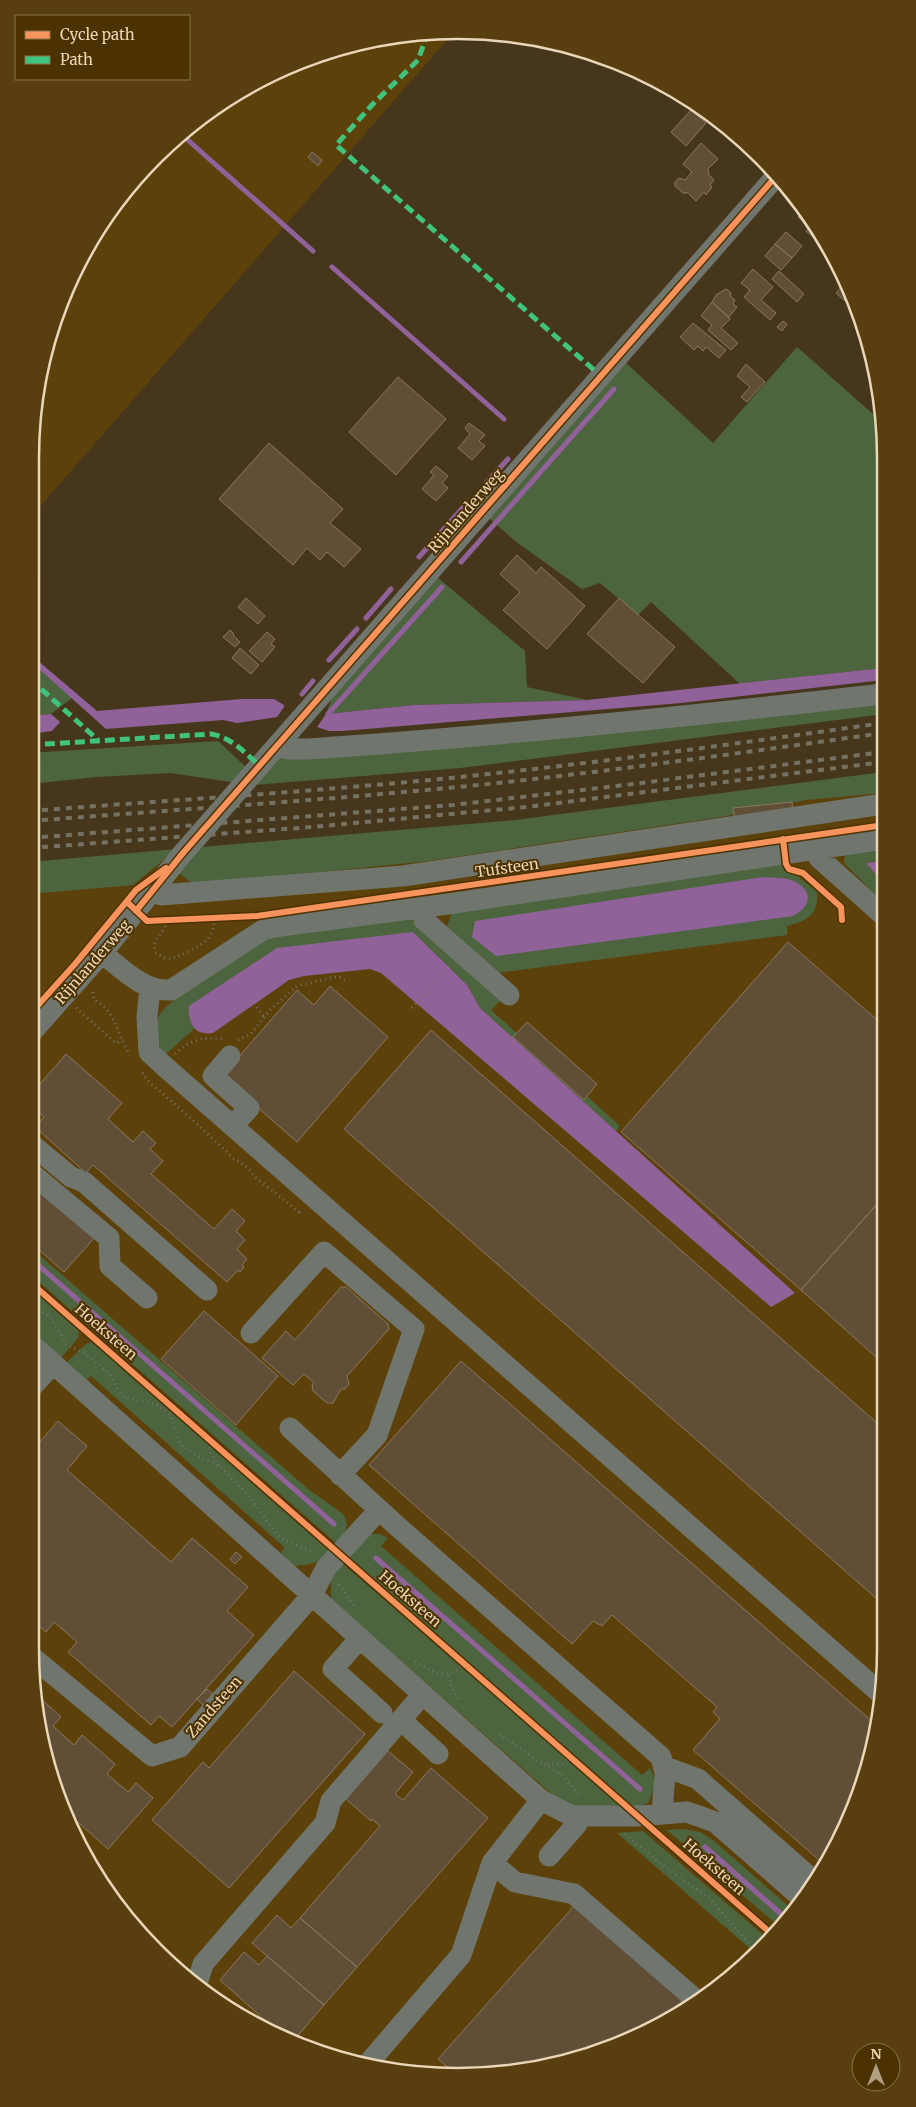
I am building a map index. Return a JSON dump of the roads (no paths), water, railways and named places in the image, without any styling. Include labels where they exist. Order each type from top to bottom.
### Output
[{"type":"street","name":"Rijnlanderweg","points":[[39,1024],[102,953],[183,853],[772,181]]},
{"type":"street","points":[[277,746],[289,749],[308,749],[435,741],[877,695]]},
{"type":"street","name":"Tufsteen","points":[[156,886],[162,895],[403,876],[877,805]]},
{"type":"street","name":"Tufsteen","points":[[150,988],[162,991],[171,990],[263,930],[273,927],[422,908],[877,840]]},
{"type":"street","points":[[818,848],[819,858],[877,910]]},
{"type":"street","points":[[422,908],[424,920],[509,995]]},
{"type":"street","points":[[102,953],[130,976],[150,988],[147,1016],[149,1052],[875,1689]]},
{"type":"street","points":[[231,1046],[213,1076],[249,1108],[233,1126]]},
{"type":"street","points":[[39,1150],[71,1177],[84,1182],[207,1290]]},
{"type":"street","points":[[39,1180],[109,1238],[110,1266],[147,1298]]},
{"type":"street","points":[[251,1333],[324,1252],[414,1329],[377,1435],[340,1475]]},
{"type":"street","name":"Hoeksteen","points":[[39,1352],[541,1800],[572,1816],[586,1820],[687,1812],[715,1822],[797,1896]]},
{"type":"street","points":[[39,1379],[52,1364]]},
{"type":"street","points":[[290,1428],[379,1510],[661,1757],[665,1773],[662,1813]]},
{"type":"street","points":[[312,1595],[326,1568],[379,1510]]},
{"type":"street","name":"Zandsteen","points":[[40,1663],[152,1756],[180,1747],[312,1595]]},
{"type":"street","points":[[360,1638],[333,1668],[438,1754]]},
{"type":"street","points":[[199,1979],[203,1964],[325,1823],[331,1801],[391,1716],[423,1694]]},
{"type":"street","points":[[663,1766],[698,1780],[810,1877]]},
{"type":"street","points":[[372,2059],[461,1955],[492,1863],[541,1800]]},
{"type":"street","points":[[549,1856],[586,1820]]},
{"type":"street","points":[[492,1863],[515,1882],[574,1894],[692,1997]]},
{"type":"waterway","points":[[187,139],[313,251]]},
{"type":"waterway","points":[[332,267],[504,419]]},
{"type":"waterway","points":[[461,562],[614,389]]},
{"type":"waterway","points":[[486,483],[508,459]]},
{"type":"waterway","points":[[419,557],[466,504]]},
{"type":"waterway","points":[[328,714],[442,587]]},
{"type":"waterway","points":[[366,618],[391,589]]},
{"type":"waterway","points":[[329,660],[357,629]]},
{"type":"waterway","points":[[302,694],[313,681]]},
{"type":"waterway","points":[[39,1266],[334,1524]]},
{"type":"waterway","points":[[376,1558],[640,1789]]},
{"type":"waterway","points":[[705,1847],[782,1915]]},
{"type":"railway","points":[[39,810],[440,779],[643,756],[877,724]]},
{"type":"railway","points":[[39,820],[440,789],[643,766],[877,734]]},
{"type":"railway","points":[[39,837],[453,805],[877,753]]},
{"type":"railway","points":[[39,847],[312,827],[526,807],[877,763]]}]
